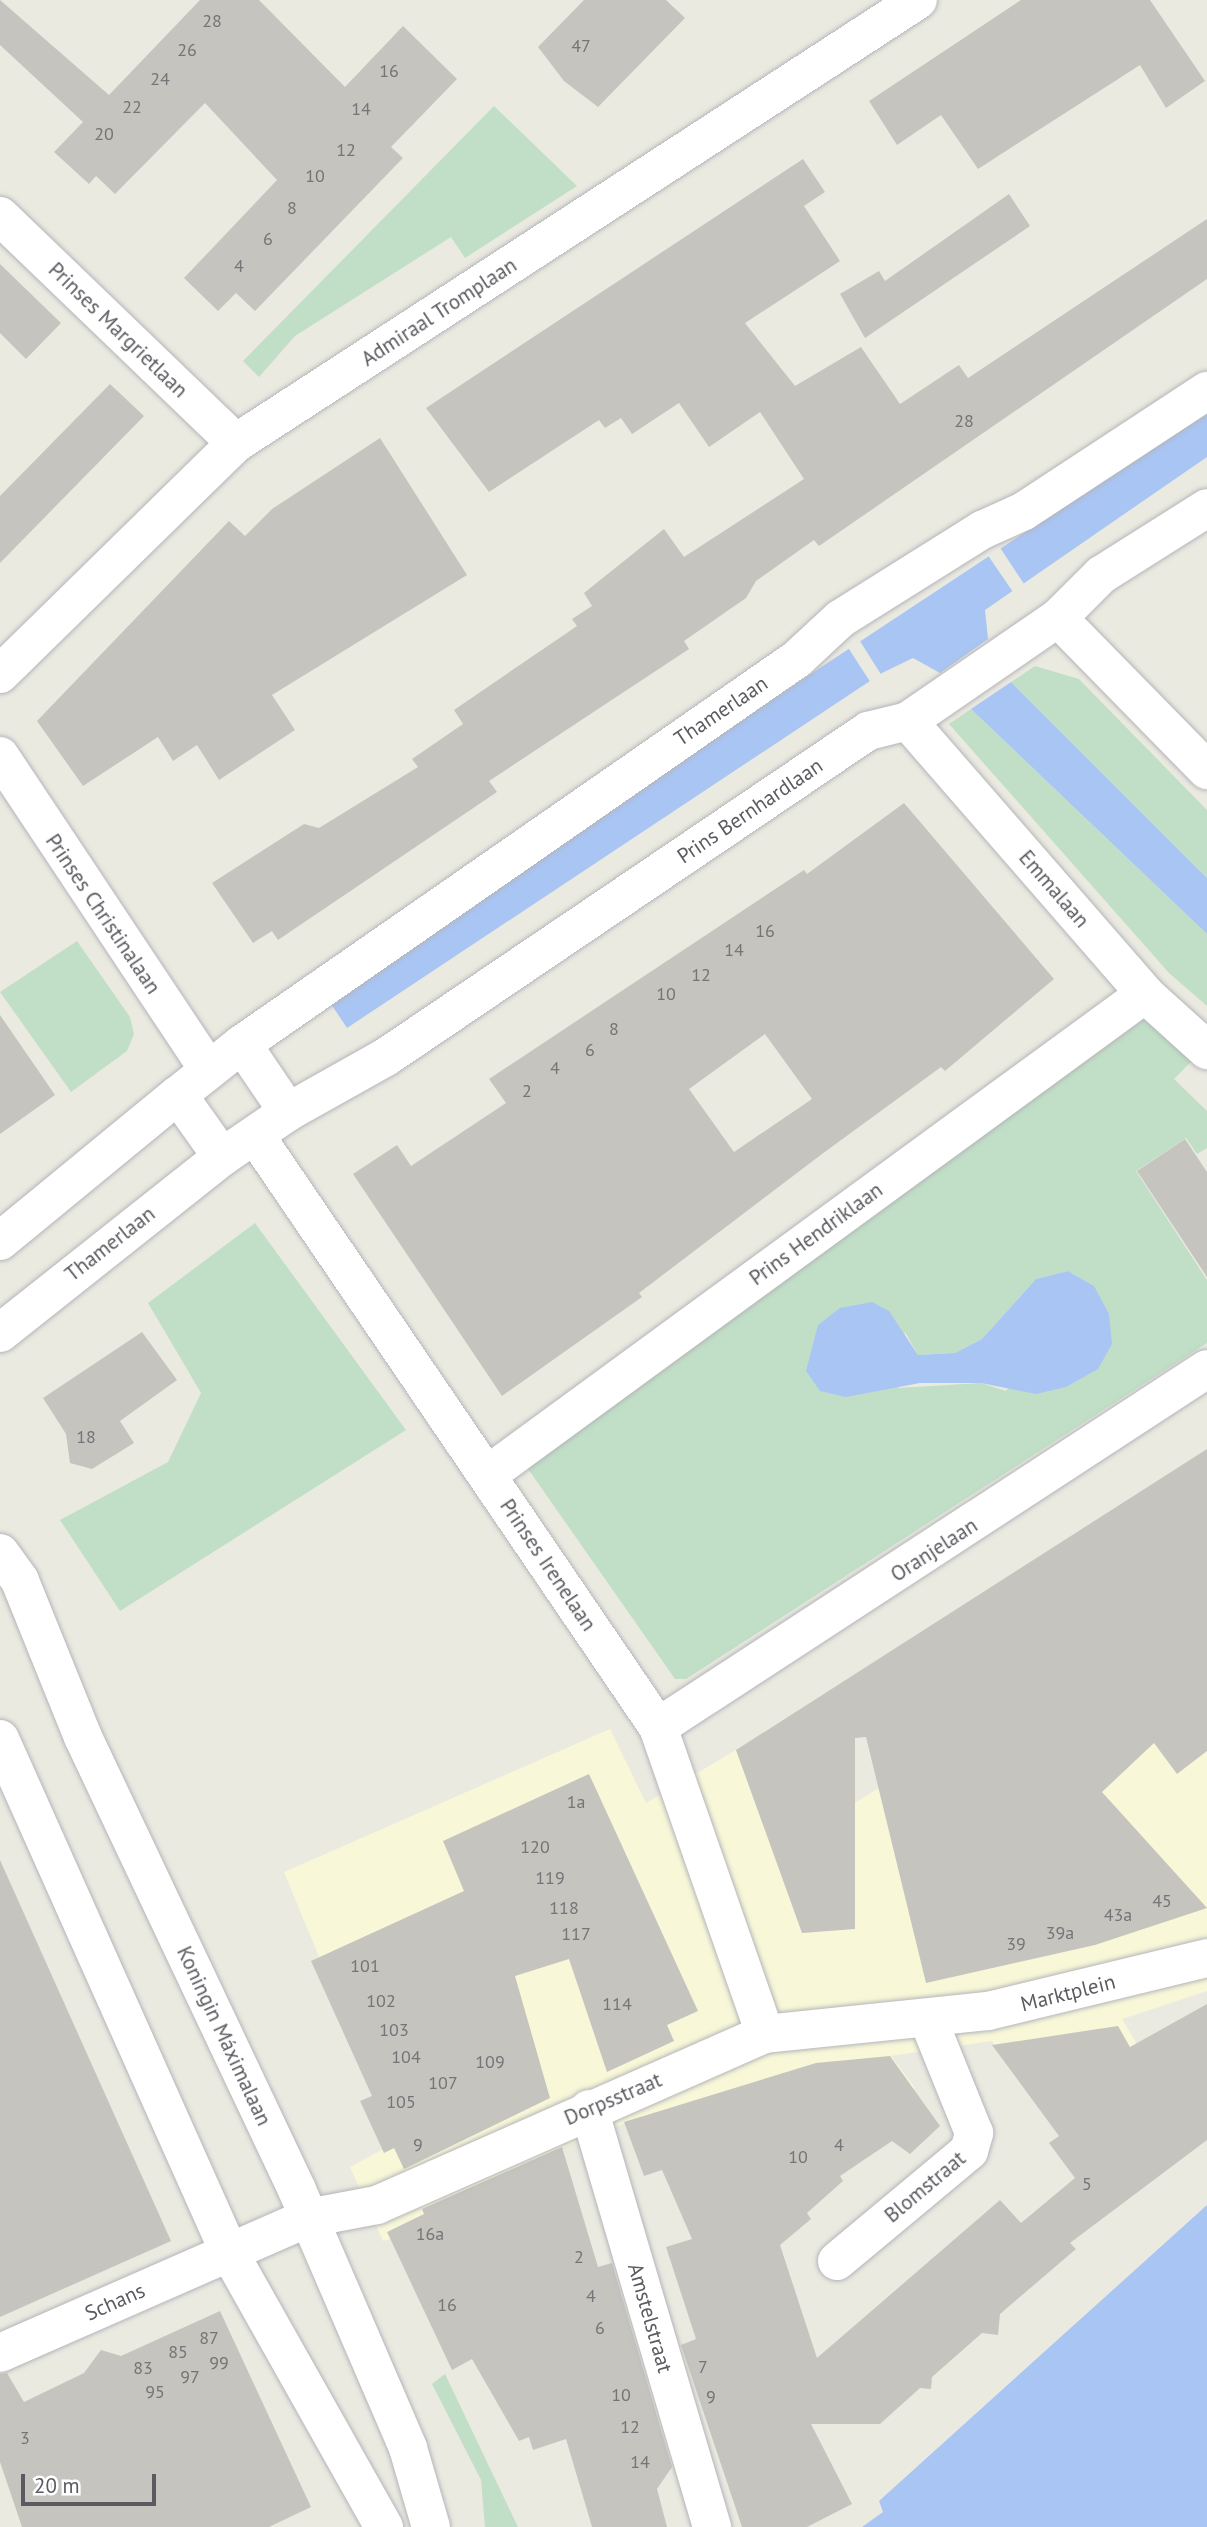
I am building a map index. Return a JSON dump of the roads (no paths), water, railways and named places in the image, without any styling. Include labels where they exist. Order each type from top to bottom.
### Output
[{"type":"street","name":"Admiraal Tromplaan","points":[[0,674],[236,443],[918,0]]},
{"type":"street","name":"Prinses Margrietlaan","points":[[0,216],[236,443]]},
{"type":"street","name":"Thamerlaan","points":[[178,1095],[242,1044],[797,659],[840,619],[982,530],[1034,505],[1207,391]]},
{"type":"street","name":"Prins Bernhardlaan","points":[[255,1135],[288,1112],[386,1057],[868,731],[908,721],[1058,618],[1101,575],[1207,508]]},
{"type":"street","points":[[1058,618],[1207,770]]},
{"type":"street","name":"Emmalaan","points":[[908,721],[1145,994],[1207,1050]]},
{"type":"street","name":"Prinses Christinalaan","points":[[0,756],[209,1070]]},
{"type":"street","name":"Prins Hendriklaan","points":[[487,1475],[1145,994]]},
{"type":"street","points":[[242,1044],[288,1112]]},
{"type":"street","points":[[0,1241],[178,1095],[222,1157]]},
{"type":"street","name":"Thamerlaan","points":[[0,1333],[222,1157],[255,1135]]},
{"type":"street","name":"Prinses Irenelaan","points":[[255,1135],[658,1727],[765,2034]]},
{"type":"street","name":"Oranjelaan","points":[[658,1727],[1207,1369]]},
{"type":"street","name":"Koningin Máximalaan","points":[[0,1553],[20,1581],[83,1737],[308,2218],[408,2448],[431,2527]]},
{"type":"street","points":[[0,1739],[229,2252],[384,2527]]},
{"type":"street","name":"Marktplein","points":[[928,2019],[1033,2003],[1207,1958]]},
{"type":"street","name":"Dorpsstraat","points":[[308,2218],[377,2205],[589,2109],[765,2034],[928,2019]]},
{"type":"street","name":"Blomstraat","points":[[837,2261],[969,2151],[974,2133],[928,2019]]},
{"type":"street","name":"Amstelstraat","points":[[589,2109],[712,2527]]},
{"type":"street","name":"Schans","points":[[0,2353],[308,2218]]},
{"type":"water","points":[[1207,412],[1207,457],[985,610],[988,639],[940,673],[913,658],[882,673],[347,1028],[325,995]]},
{"type":"water","points":[[1011,682],[1207,878],[1207,934],[971,709]]},
{"type":"water","points":[[1068,1271],[1094,1286],[1109,1314],[1112,1344],[1098,1369],[1066,1387],[1036,1394],[981,1383],[920,1383],[846,1397],[820,1391],[806,1371],[818,1325],[840,1308],[872,1302],[889,1311],[918,1355],[955,1353],[982,1339],[1036,1279]]},
{"type":"water","points":[[1207,2205],[1207,2527],[862,2527],[883,2512],[879,2501]]}]
